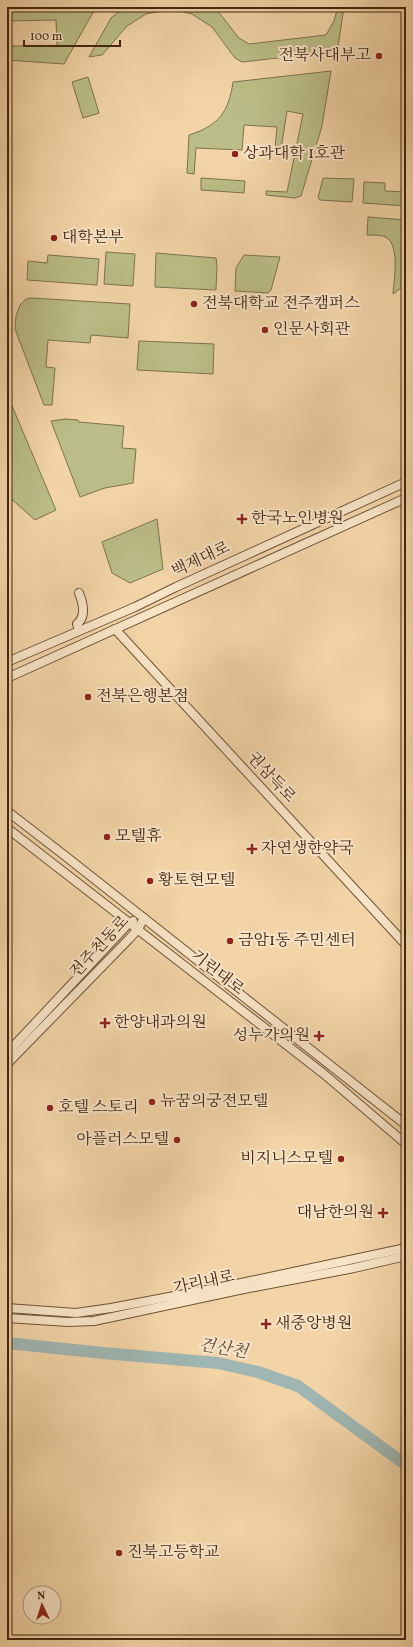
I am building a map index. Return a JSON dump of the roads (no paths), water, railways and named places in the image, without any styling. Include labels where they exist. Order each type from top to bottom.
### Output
[{"type":"street","name":"백제대로","points":[[7,662],[135,607],[406,482]]},
{"type":"street","name":"백제대로","points":[[7,678],[406,498]]},
{"type":"street","points":[[79,630],[77,624],[80,621],[83,612],[80,593]]},
{"type":"street","name":"권삼득로","points":[[115,629],[406,945]]},
{"type":"street","name":"기린대로","points":[[7,811],[406,1125]]},
{"type":"street","name":"기린대로","points":[[7,828],[324,1074],[406,1144]]},
{"type":"street","name":"전주천동로","points":[[7,1052],[129,923],[144,918]]},
{"type":"street","name":"전주천동로","points":[[7,1064],[138,929],[144,918]]},
{"type":"street","name":"가리내로","points":[[7,1308],[76,1313],[111,1308],[230,1286],[406,1248]]},
{"type":"street","name":"가리내로","points":[[7,1318],[68,1322],[94,1320],[354,1268],[406,1256]]},
{"type":"waterway","name":"건산천","points":[[7,1343],[218,1363],[258,1372],[298,1386],[406,1465]]},
{"type":"place","name":"전북사대부고","points":[[379,56]]},
{"type":"place","name":"상과대학 1호관","points":[[235,154]]},
{"type":"place","name":"대학본부","points":[[54,238]]},
{"type":"place","name":"전북대학교 전주캠퍼스","points":[[194,304]]},
{"type":"place","name":"인문사회관","points":[[265,330]]},
{"type":"place","name":"한국노인병원","points":[[242,519]]},
{"type":"place","name":"전북은행본점","points":[[88,697]]},
{"type":"place","name":"모텔휴","points":[[107,837]]},
{"type":"place","name":"자연생한약국","points":[[252,849]]},
{"type":"place","name":"황토현모텔","points":[[150,881]]},
{"type":"place","name":"금암1동 주민센터","points":[[230,941]]},
{"type":"place","name":"한양내과의원","points":[[105,1023]]},
{"type":"place","name":"성누가의원","points":[[319,1036]]},
{"type":"place","name":"뉴꿈의궁전모텔","points":[[152,1102]]},
{"type":"place","name":"호텔 스토리","points":[[50,1108]]},
{"type":"place","name":"아플러스모텔","points":[[177,1140]]},
{"type":"place","name":"비지니스모텔","points":[[341,1159]]},
{"type":"place","name":"대남한의원","points":[[383,1213]]},
{"type":"place","name":"새중앙병원","points":[[266,1324]]},
{"type":"place","name":"진북고등학교","points":[[119,1553]]}]
